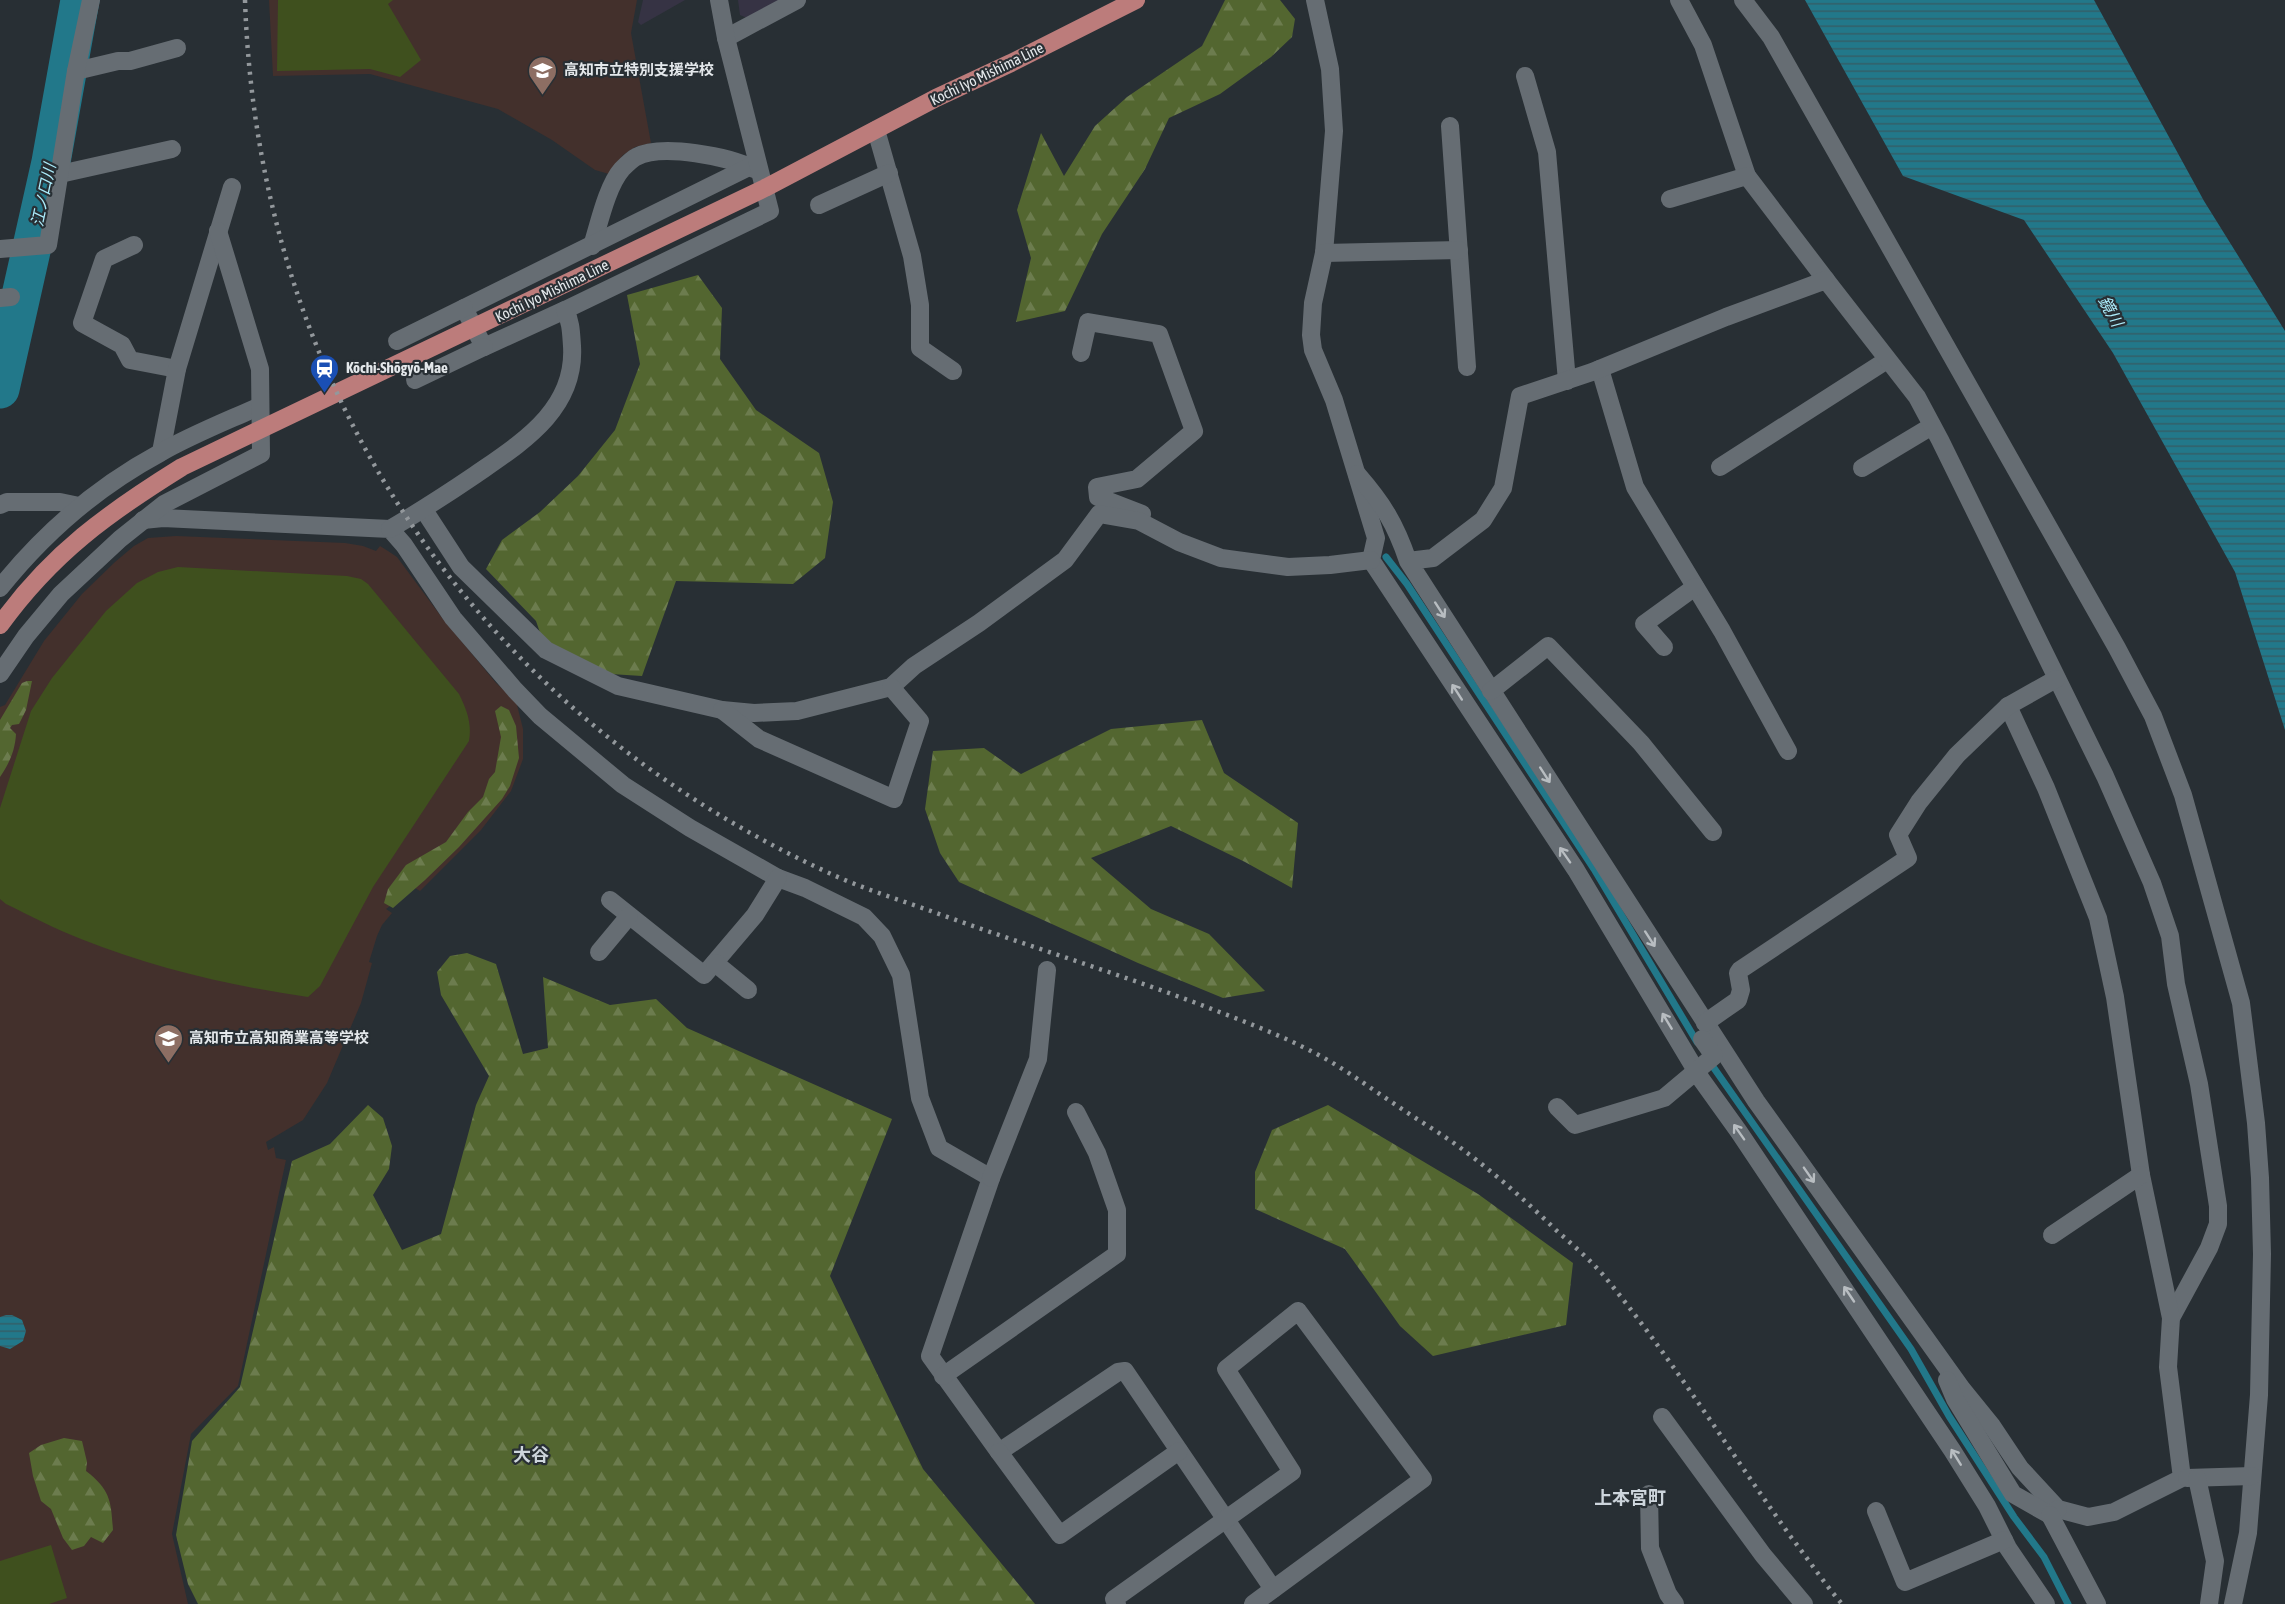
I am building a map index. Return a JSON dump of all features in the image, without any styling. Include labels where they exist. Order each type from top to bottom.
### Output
[{"type":"main road","name":"Kochi Iyo Mishima Line","points":[[0,625],[41,574],[78,538],[120,506],[182,468],[499,316],[758,176],[876,130],[1136,0]]},
{"type":"street","points":[[8,248],[48,245],[76,71],[91,0]]},
{"type":"street","points":[[415,380],[771,211],[758,176],[719,0]]},
{"type":"street","points":[[726,38],[797,0]]},
{"type":"street","points":[[1315,0],[1330,69],[1334,131],[1324,253],[1311,318],[1313,350],[1334,400],[1376,538],[1371,560],[1706,1063],[1877,1336],[1988,1506],[2004,1540],[2046,1604]]},
{"type":"street","points":[[1679,0],[1703,45],[1747,176],[1917,397],[1963,484],[2105,776],[2152,883],[2170,936],[2176,984],[2199,1084],[2218,1206],[2218,1224],[2209,1248],[2171,1318]]},
{"type":"street","points":[[1743,0],[1771,37],[2116,648],[2153,716],[2182,795],[2241,1003],[2256,1123],[2260,1178],[2262,1254],[2259,1395],[2248,1533],[2233,1604]]},
{"type":"street","points":[[1757,0],[1771,37]]},
{"type":"street","points":[[76,71],[118,61],[130,61],[177,48]]},
{"type":"street","points":[[1525,76],[1547,152],[1567,381]]},
{"type":"street","points":[[1450,126],[1467,367]]},
{"type":"street","points":[[876,130],[912,256],[920,305],[920,348],[953,371]]},
{"type":"street","points":[[60,174],[172,149]]},
{"type":"street","points":[[592,246],[612,185],[621,170],[636,157],[652,152],[687,152],[739,161],[758,176]]},
{"type":"street","points":[[819,205],[889,173]]},
{"type":"street","points":[[397,342],[592,246],[758,176]]},
{"type":"street","points":[[1670,199],[1747,176]]},
{"type":"street","points":[[161,452],[177,369],[232,187]]},
{"type":"street","points":[[0,674],[26,636],[61,594],[143,520],[164,504],[261,454],[260,369],[218,231]]},
{"type":"street","points":[[134,245],[104,259],[82,323],[122,345],[130,360],[177,369]]},
{"type":"street","points":[[1324,253],[1458,250]]},
{"type":"street","points":[[1408,561],[1433,558],[1483,520],[1503,488],[1521,396],[1599,369],[1726,317],[1826,280]]},
{"type":"street","points":[[464,309],[484,347]]},
{"type":"street","points":[[143,520],[163,518],[390,529],[424,510],[530,437],[557,404],[569,378],[572,353],[570,321],[565,310]]},
{"type":"street","points":[[1081,352],[1088,322],[1160,334],[1194,430],[1137,479],[1097,487],[1098,497],[1187,531],[1196,548]]},
{"type":"street","points":[[1720,467],[1887,360]]},
{"type":"street","points":[[1599,369],[1635,487],[1788,751]]},
{"type":"street","points":[[0,588],[37,545],[79,506],[120,477],[161,452],[260,406]]},
{"type":"street","points":[[1862,468],[1932,426]]},
{"type":"street","points":[[1357,474],[1381,502],[1397,530],[1408,561],[1756,1101],[2054,1512],[2097,1604]]},
{"type":"street","points":[[0,505],[7,502],[60,502],[79,506]]},
{"type":"street","points":[[424,510],[461,567],[546,650],[618,686],[722,710],[754,713],[797,711],[891,687],[914,666],[979,623],[1065,560],[1099,514],[1139,521],[1221,558],[1288,567],[1371,560]]},
{"type":"street","points":[[390,529],[404,544],[453,618],[515,690],[540,716],[622,784],[690,828],[778,878],[805,888],[864,917],[882,936],[900,975],[920,1098],[939,1148],[991,1178]]},
{"type":"street","points":[[1664,647],[1644,624],[1695,587]]},
{"type":"street","points":[[1491,691],[1548,646],[1641,743],[1713,832]]},
{"type":"street","points":[[1705,1023],[1738,1000],[1742,990],[1738,973],[1740,970],[1908,858],[1898,835],[1919,802],[1957,755],[2008,706],[2056,679]]},
{"type":"street","points":[[722,710],[759,739],[894,799],[920,721],[891,687]]},
{"type":"street","points":[[2008,706],[2046,788],[2098,918],[2115,997],[2140,1175],[2171,1318],[2168,1367],[2190,1478],[2216,1561],[2209,1604]]},
{"type":"street","points":[[610,900],[704,975],[755,915],[778,878]]},
{"type":"street","points":[[598,952],[629,916]]},
{"type":"street","points":[[715,963],[748,990]]},
{"type":"street","points":[[1047,970],[1038,1059],[991,1178],[930,1356],[1060,1535],[1179,1451]]},
{"type":"street","points":[[1679,982],[1689,1018],[1706,1063]]},
{"type":"street","points":[[1557,1107],[1575,1125],[1664,1098],[1706,1063]]},
{"type":"street","points":[[943,1376],[1117,1254],[1117,1210],[1096,1153],[1076,1112]]},
{"type":"street","points":[[2052,1234],[2140,1175]]},
{"type":"street","points":[[1117,1604],[1114,1599],[1292,1472],[1226,1369],[1298,1311],[1424,1479],[1253,1604]]},
{"type":"street","points":[[1930,1342],[1955,1399],[2013,1495],[2054,1512],[2088,1517],[2114,1512],[2190,1478],[2252,1476]]},
{"type":"street","points":[[999,1452],[1118,1372],[1125,1371],[1273,1589]]},
{"type":"street","points":[[1662,1417],[1763,1555],[1804,1604]]},
{"type":"street","points":[[1649,1494],[1650,1548],[1668,1594],[1675,1604]]},
{"type":"street","points":[[1988,1506],[2013,1495]]},
{"type":"street","points":[[1876,1511],[1905,1582],[2004,1540]]},
{"type":"shaded area","name":"高知市立特別支援学校","points":[[269,0],[637,0],[631,33],[651,143],[635,147],[623,155],[609,174],[595,170],[552,140],[498,109],[370,74],[273,76]]},
{"type":"shaded area","points":[[643,0],[685,0],[641,25],[638,22]]},
{"type":"shaded area","points":[[738,0],[779,0],[747,18],[740,15]]},
{"type":"shaded area","name":"高知市立高知商業高等学校","points":[[176,536],[345,543],[376,551],[380,546],[388,551],[397,557],[443,619],[496,683],[516,701],[523,729],[523,759],[511,791],[481,830],[420,891],[415,888],[386,909],[392,913],[382,925],[377,936],[361,1003],[327,1083],[303,1120],[266,1142],[268,1150],[274,1147],[276,1158],[286,1160],[238,1386],[191,1434],[172,1534],[188,1604],[0,1604],[0,707],[5,705],[44,641],[82,594],[134,546],[148,538]]},
{"type":"green space","points":[[278,0],[393,0],[388,4],[421,60],[400,77],[370,69],[277,71]]},
{"type":"green space","points":[[1225,0],[1280,0],[1295,19],[1292,37],[1271,57],[1220,94],[1169,118],[1145,169],[1102,234],[1065,311],[1016,322],[1031,258],[1017,210],[1041,133],[1064,176],[1095,126],[1127,97],[1202,46]]},
{"type":"green space","points":[[698,275],[722,308],[720,359],[756,410],[819,453],[833,502],[825,558],[793,584],[676,581],[642,676],[579,672],[546,650],[536,621],[486,569],[502,540],[540,512],[578,476],[615,430],[640,364],[627,295]]},
{"type":"green space","points":[[178,567],[347,576],[361,579],[368,584],[459,694],[466,711],[470,729],[469,741],[373,887],[320,986],[308,997],[222,981],[136,959],[62,931],[0,899],[0,808],[31,711],[52,678],[106,611],[137,583],[158,572]]},
{"type":"green space","points":[[32,681],[26,710],[19,724],[12,725],[10,728],[16,734],[14,746],[9,762],[0,777],[0,720],[22,683]]},
{"type":"green space","points":[[501,706],[509,710],[516,726],[519,758],[510,786],[502,799],[459,847],[425,880],[393,908],[384,903],[388,889],[406,865],[446,842],[468,812],[483,797],[489,779],[495,772],[501,737],[495,711]]},
{"type":"green space","points":[[1202,720],[1224,773],[1298,823],[1292,888],[1171,826],[1091,858],[1151,909],[1209,934],[1265,991],[1223,998],[1138,963],[959,882],[940,853],[925,809],[933,751],[984,748],[1021,774],[1111,729]]},
{"type":"green space","points":[[467,953],[496,964],[523,1054],[548,1048],[543,977],[610,1005],[656,999],[687,1028],[892,1119],[830,1276],[923,1469],[1035,1604],[198,1604],[188,1584],[176,1535],[192,1441],[240,1387],[292,1161],[330,1144],[368,1105],[383,1118],[392,1146],[389,1169],[373,1195],[402,1250],[441,1234],[476,1105],[489,1076],[441,995],[437,972],[450,956]]},
{"type":"green space","points":[[1328,1105],[1478,1194],[1573,1263],[1566,1325],[1433,1356],[1400,1326],[1345,1249],[1255,1209],[1255,1172],[1272,1130]]},
{"type":"green space","points":[[64,1438],[82,1441],[87,1462],[86,1471],[100,1484],[108,1497],[113,1530],[103,1543],[91,1537],[84,1546],[72,1550],[63,1538],[51,1509],[41,1501],[29,1453],[41,1445]]},
{"type":"green space","points":[[51,1545],[67,1598],[49,1604],[0,1604],[0,1561]]},
{"type":"water","name":"鏡川","points":[[1805,0],[2094,0],[2204,201],[2285,331],[2285,730],[2235,572],[2113,353],[2024,220],[1903,176]]},
{"type":"water","points":[[6,1315],[22,1320],[26,1331],[23,1341],[10,1349],[0,1346],[0,1317]]},
{"type":"waterway","name":"江ノ口川","points":[[0,389],[51,162],[80,0]]},
{"type":"waterway","points":[[1386,557],[1407,584],[1594,869],[1697,1042]]},
{"type":"waterway","points":[[1709,1061],[1911,1349],[1949,1416],[2014,1517],[2044,1557],[2068,1604]]},
{"type":"railway","points":[[245,0],[259,143],[292,278],[342,404],[410,522],[493,628],[591,723],[703,805],[829,873],[879,893],[1170,994],[1271,1032],[1336,1065],[1458,1146],[1513,1190],[1603,1275],[1657,1344],[1791,1537],[1842,1604]]},
{"type":"place","name":"高知市立特別支援学校","points":[[543,96]]},
{"type":"place","name":"Kōchi-Shōgyō-Mae","points":[[325,394]]},
{"type":"place","name":"高知市立高知商業高等学校","points":[[168,1064]]},
{"type":"district","name":"大谷","points":[[531,1455]]},
{"type":"district","name":"上本宮町","points":[[1630,1498]]}]
